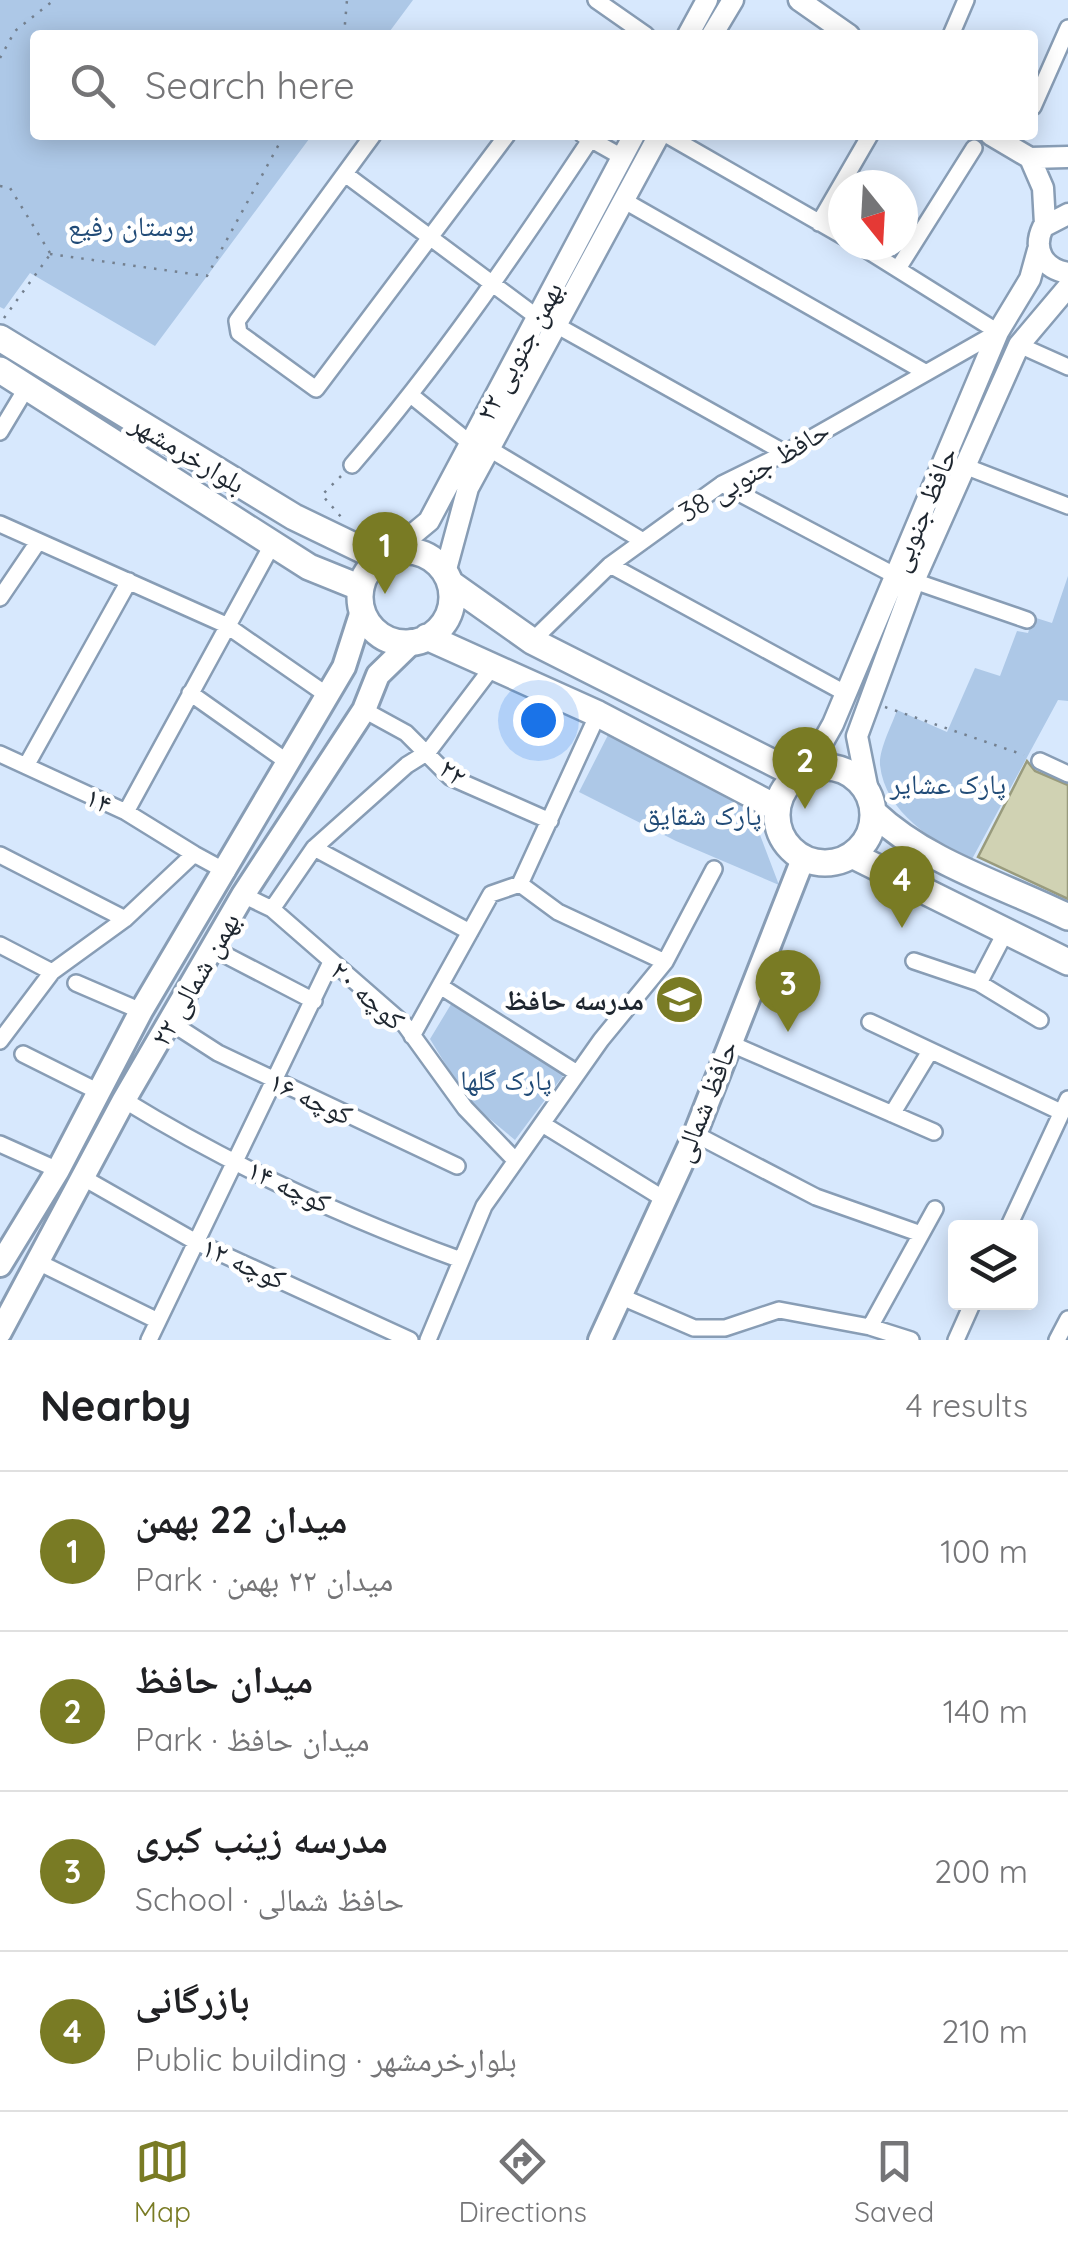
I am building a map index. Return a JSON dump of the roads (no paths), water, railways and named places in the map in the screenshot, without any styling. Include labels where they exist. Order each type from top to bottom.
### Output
[{"type":"main road","name":"بلوارخرمشهر","points":[[0,338],[294,517],[384,557]]},
{"type":"main road","name":"بلوارخرمشهر","points":[[0,370],[362,600]]},
{"type":"main road","points":[[309,568],[326,559],[335,536]]},
{"type":"main road","points":[[777,808],[598,714],[462,650],[420,639],[385,638],[362,600],[384,557],[422,554],[480,608],[532,641],[742,751],[802,772],[841,769],[894,832],[1068,917]]},
{"type":"main road","points":[[420,639],[446,618],[447,578]]},
{"type":"main road","name":"۲۲ بهمن شمالی","points":[[3,1251],[58,1170],[141,1011],[227,872],[344,667],[362,600]]},
{"type":"main road","points":[[462,650],[454,635],[456,623],[480,608]]},
{"type":"main road","name":"۲۲ بهمن شمالی","points":[[0,1332],[124,1100],[243,895],[364,710],[378,675],[420,639]]},
{"type":"main road","points":[[344,667],[362,659],[378,675]]},
{"type":"main road","points":[[726,781],[744,774],[748,764],[742,751]]},
{"type":"main road","points":[[802,772],[784,789],[777,808],[782,838],[803,858],[826,864],[852,855],[868,837],[871,802]]},
{"type":"main road","points":[[878,868],[876,847],[894,832]]},
{"type":"main road","points":[[852,855],[1068,962]]},
{"type":"main road","name":"حافظ شمالی","points":[[600,1340],[695,1134],[803,858]]},
{"type":"street","points":[[596,0],[639,30]]},
{"type":"street","points":[[691,30],[707,0]]},
{"type":"street","points":[[715,30],[734,0]]},
{"type":"street","points":[[799,0],[843,30]]},
{"type":"street","points":[[954,30],[966,0]]},
{"type":"street","points":[[1038,96],[1068,28]]},
{"type":"street","points":[[369,140],[237,321],[238,333],[312,387],[322,386],[504,140]]},
{"type":"street","points":[[352,465],[412,396],[495,283],[586,140]]},
{"type":"street","points":[[591,140],[622,157]]},
{"type":"street","name":"۲۲ بهمن جنوبی","points":[[547,321],[631,140]]},
{"type":"street","name":"۲۲ بهمن جنوبی","points":[[384,557],[424,525],[479,446],[547,321],[656,140]]},
{"type":"street","points":[[676,140],[828,228]]},
{"type":"street","points":[[819,223],[867,140]]},
{"type":"street","points":[[898,267],[974,148]]},
{"type":"street","points":[[1022,148],[1068,157]]},
{"type":"street","points":[[1022,148],[1043,188],[1045,224],[1068,214]]},
{"type":"street","points":[[345,174],[547,321],[785,454]]},
{"type":"street","points":[[623,200],[923,371]]},
{"type":"street","name":"حافظ جنوبی","points":[[871,802],[857,736],[905,578],[998,332],[1030,279],[1045,224]]},
{"type":"street","points":[[1038,250],[1044,262],[1068,273]]},
{"type":"street","points":[[886,260],[998,332]]},
{"type":"street","name":"حافظ جنوبی","points":[[802,772],[833,724],[845,693],[967,466],[1019,345],[1068,287]]},
{"type":"street","name":"حافظ جنوبی 38","points":[[532,641],[610,566],[722,484],[785,454],[923,371],[998,332]]},
{"type":"street","points":[[1019,345],[1068,367]]},
{"type":"street","points":[[0,432],[27,387]]},
{"type":"street","points":[[412,396],[479,446],[643,541]]},
{"type":"street","name":"۲۲ بهمن جنوبی","points":[[447,578],[453,537],[479,446]]},
{"type":"street","points":[[967,466],[1068,506]]},
{"type":"street","points":[[722,484],[905,578],[1027,620]]},
{"type":"street","points":[[0,524],[226,625],[328,695]]},
{"type":"street","points":[[424,525],[436,535],[453,537]]},
{"type":"street","points":[[0,598],[38,542]]},
{"type":"street","points":[[126,812],[272,545]]},
{"type":"street","points":[[610,566],[845,693]]},
{"type":"street","points":[[26,766],[129,581]]},
{"type":"street","points":[[272,909],[314,848],[428,752],[494,665]]},
{"type":"street","points":[[190,693],[289,763]]},
{"type":"street","name":"۲۲","points":[[364,710],[428,752],[450,777],[550,821]]},
{"type":"street","points":[[412,1036],[492,894],[520,884],[598,714]]},
{"type":"street","points":[[833,724],[836,736],[857,736]]},
{"type":"street","name":"۱۴","points":[[0,754],[126,812],[227,872]]},
{"type":"street","points":[[1040,761],[1068,774]]},
{"type":"street","points":[[314,848],[470,932]]},
{"type":"street","points":[[0,1041],[52,972],[125,919],[194,854]]},
{"type":"street","points":[[0,855],[125,919]]},
{"type":"street","points":[[428,1340],[484,1206],[514,1158],[544,1125],[576,1073],[664,962],[714,869]]},
{"type":"street","points":[[520,884],[558,912],[664,962]]},
{"type":"street","name":"کوچه ۲۰","points":[[243,895],[272,909],[412,1036],[464,1108],[514,1158]]},
{"type":"street","points":[[978,982],[1006,931]]},
{"type":"street","points":[[0,945],[52,972]]},
{"type":"street","points":[[212,948],[314,1000]]},
{"type":"street","points":[[914,961],[978,982],[1040,1020]]},
{"type":"street","points":[[150,1340],[331,962]]},
{"type":"street","points":[[76,983],[141,1011]]},
{"type":"street","points":[[440,986],[576,1073]]},
{"type":"street","name":"کوچه ۱۶","points":[[170,1022],[218,1053],[275,1082],[458,1166]]},
{"type":"street","points":[[870,1022],[929,1054],[1064,1106],[1012,1220]]},
{"type":"street","points":[[729,1043],[934,1132]]},
{"type":"street","points":[[24,1054],[97,1091]]},
{"type":"street","points":[[892,1114],[929,1054]]},
{"type":"street","name":"کوچه ۱۴","points":[[124,1100],[237,1162],[386,1232],[461,1260]]},
{"type":"street","points":[[544,1125],[664,1199]]},
{"type":"street","points":[[695,1134],[816,1197],[922,1234]]},
{"type":"street","points":[[0,1144],[58,1170]]},
{"type":"street","name":"کوچه ۱۲","points":[[82,1177],[196,1242],[410,1340]]},
{"type":"street","points":[[870,1327],[935,1209]]},
{"type":"street","points":[[38,1262],[158,1321]]},
{"type":"street","points":[[622,1296],[694,1328],[726,1328],[779,1310],[870,1327],[911,1340]]},
{"type":"street","points":[[956,1340],[969,1310]]},
{"type":"street","points":[[1057,1340],[1068,1319]]},
{"type":"place","name":"میدان 22 بهمن","points":[[385,594]]},
{"type":"place","name":"میدان حافظ","points":[[805,809]]},
{"type":"place","name":"بازرگانی","points":[[902,928]]},
{"type":"place","name":"مدرسه حافظ","points":[[679,1000]]},
{"type":"place","name":"مدرسه زینب کبری","points":[[788,1032]]},
{"type":"park label","name":"بوستان رفیع","points":[[131,226]]},
{"type":"park label","name":"پارک عشایر","points":[[948,784]]},
{"type":"park label","name":"پارک شقایق","points":[[702,815]]},
{"type":"park label","name":"پارک گلها","points":[[506,1080]]}]
